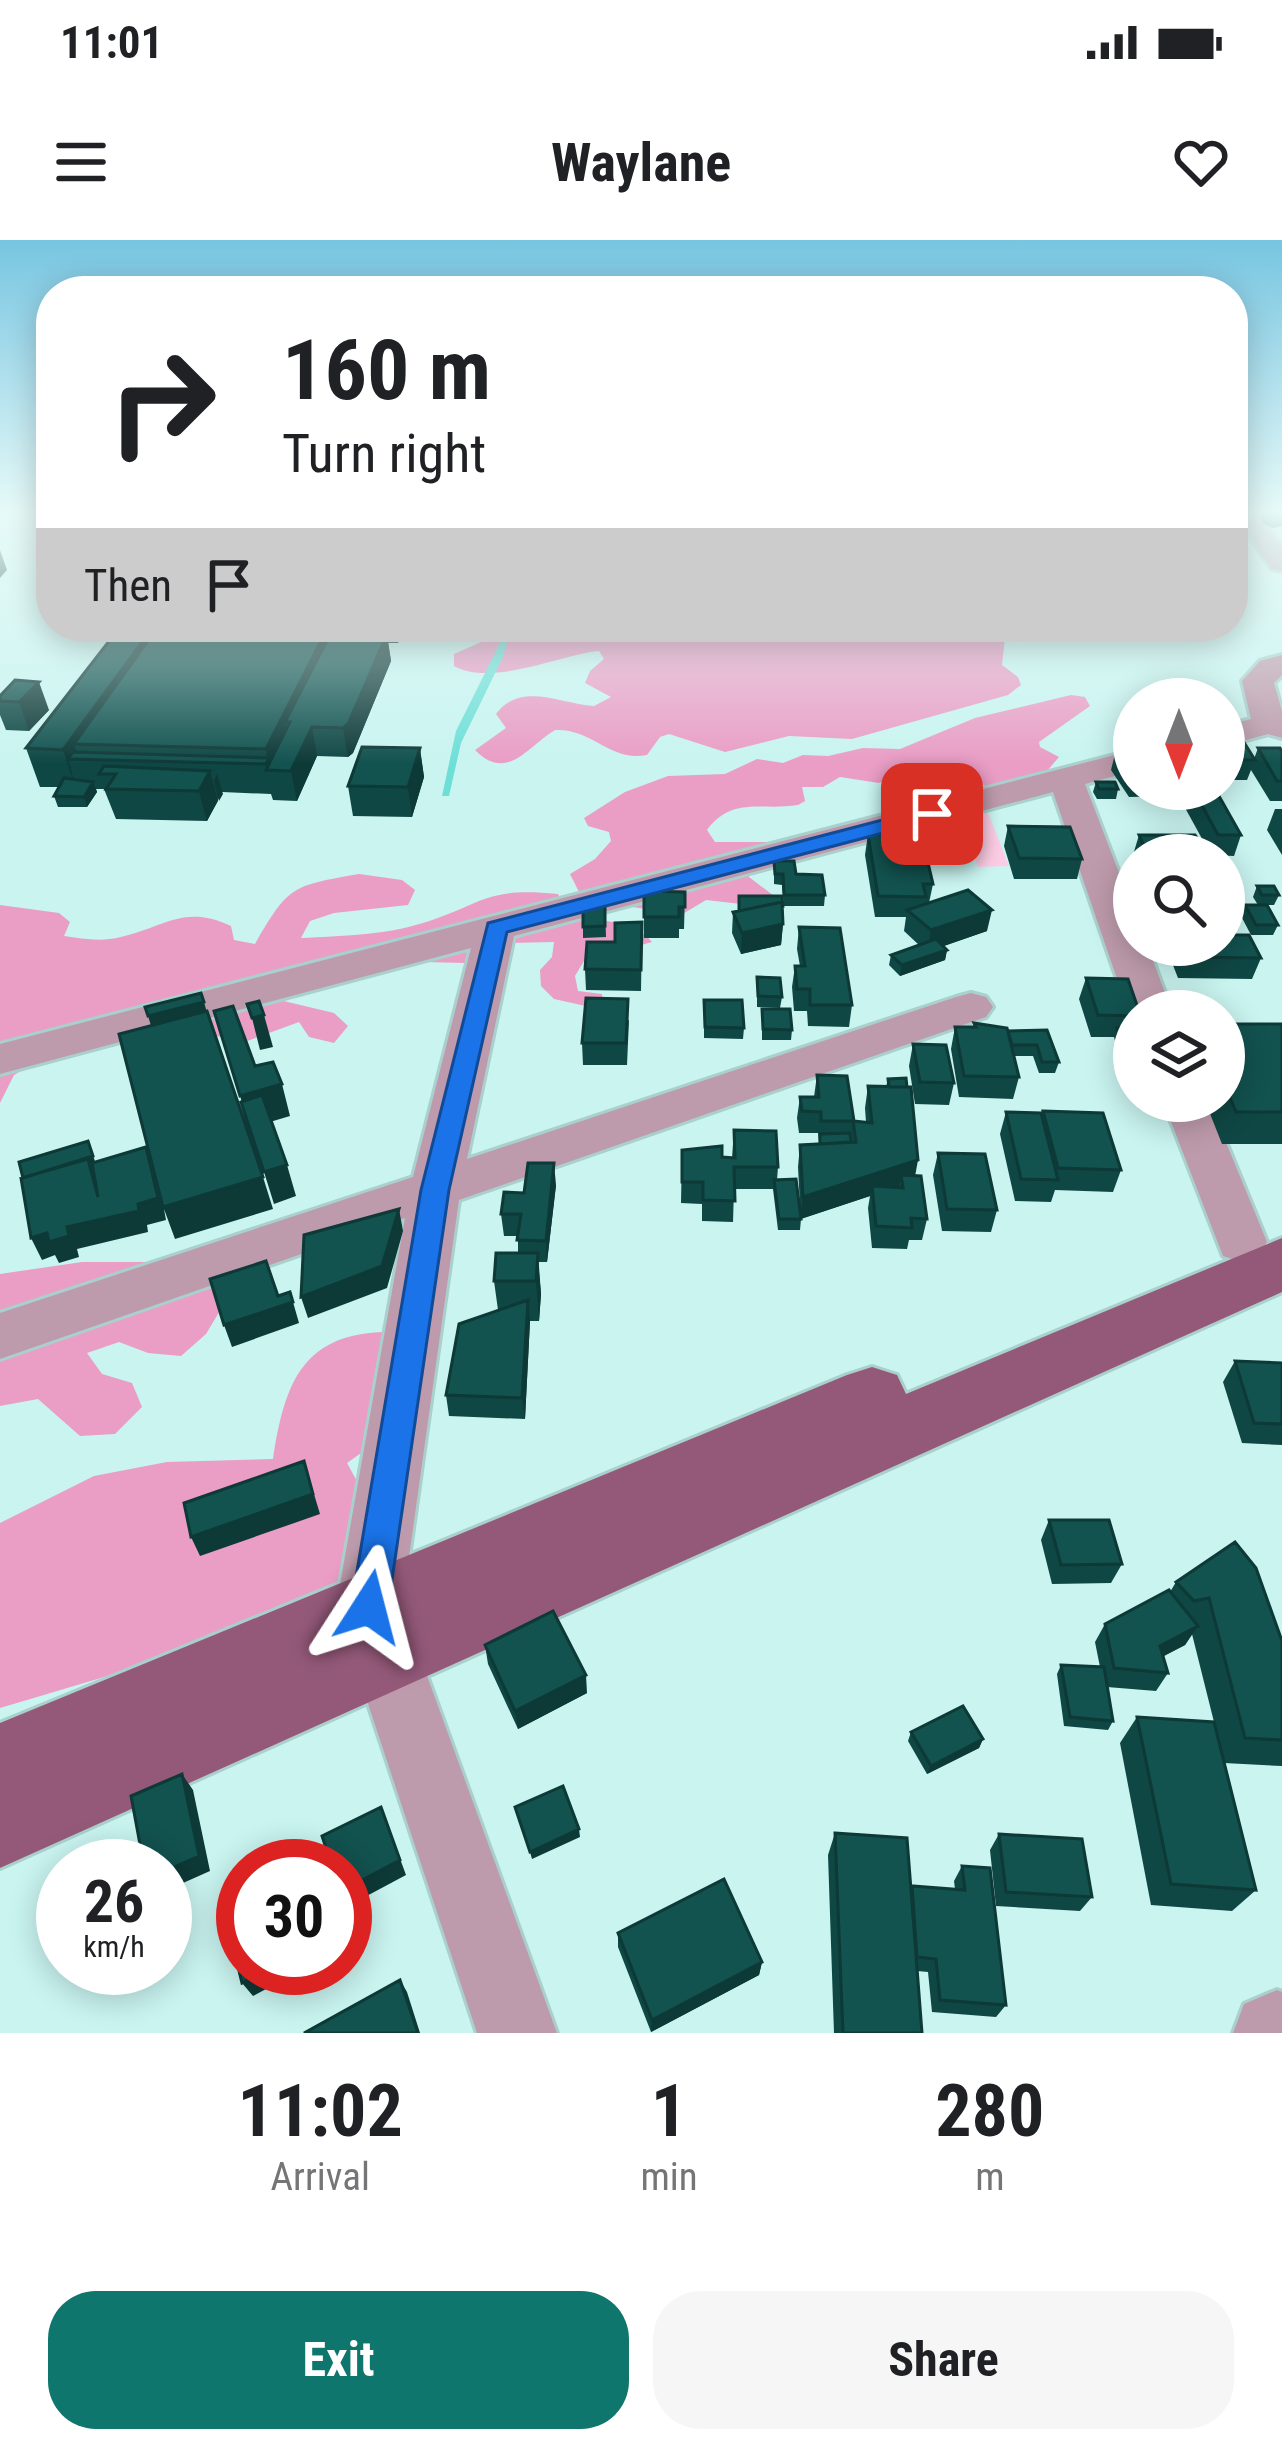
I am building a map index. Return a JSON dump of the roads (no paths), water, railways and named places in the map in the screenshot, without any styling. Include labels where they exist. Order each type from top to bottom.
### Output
[{"type":"main road","points":[[0,1822],[378,1630],[1268,1244]]},
{"type":"main road","points":[[0,1767],[378,1630]]},
{"type":"street","points":[[1245,732],[1275,726],[1258,681],[1270,668],[1282,664]]},
{"type":"street","points":[[0,1059],[1113,766]]},
{"type":"street","points":[[1066,779],[1142,990]]},
{"type":"street","points":[[496,928],[435,1190],[378,1630],[517,2033]]},
{"type":"street","points":[[0,1336],[971,1007]]},
{"type":"street","points":[[1198,1122],[1268,1244]]},
{"type":"water","points":[[500,642],[507,642],[461,743],[449,796],[442,796],[456,731]]}]
